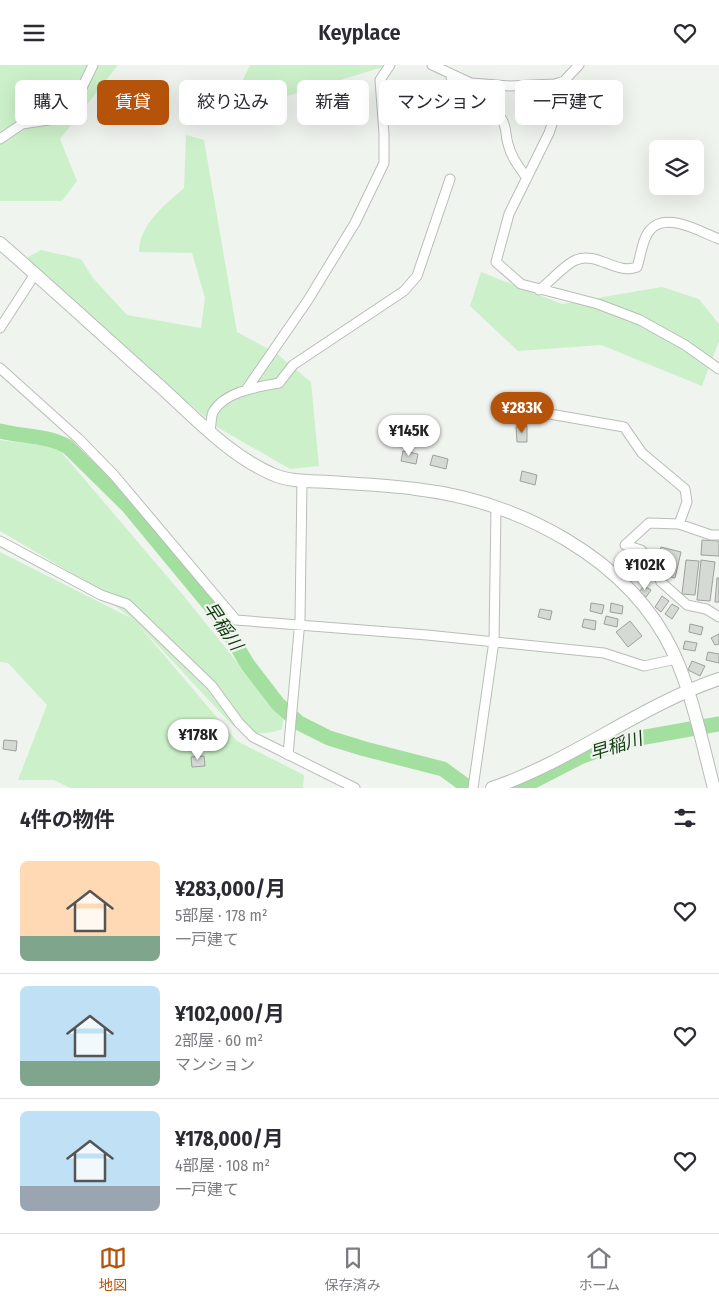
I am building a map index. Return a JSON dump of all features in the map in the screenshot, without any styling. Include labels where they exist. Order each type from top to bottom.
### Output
[{"type":"street","points":[[0,139],[22,124],[61,118],[78,96],[93,65]]},
{"type":"street","points":[[246,390],[308,300],[355,223],[384,163],[380,80],[390,65]]},
{"type":"street","points":[[432,65],[471,83],[515,86]]},
{"type":"street","points":[[565,80],[575,72],[579,65]]},
{"type":"street","points":[[451,75],[452,86],[486,105],[501,119],[506,126],[508,144],[513,159],[527,178]]},
{"type":"street","points":[[552,125],[509,214],[496,262],[520,284],[598,304],[640,320],[685,345],[719,369]]},
{"type":"street","points":[[210,431],[213,413],[225,400],[246,390],[279,383],[293,365],[404,291],[418,276],[450,179]]},
{"type":"street","points":[[539,290],[571,262],[579,258],[593,258],[624,270],[637,267],[650,229],[662,223],[676,223],[719,239]]},
{"type":"street","points":[[0,243],[210,431],[262,469],[276,476],[302,481],[409,488],[450,493],[518,516],[590,555],[637,598],[657,624],[676,659],[688,689],[714,788]]},
{"type":"street","points":[[0,328],[36,274]]},
{"type":"street","points":[[0,368],[79,439],[114,475],[236,620],[494,641],[604,653],[644,666],[676,659]]},
{"type":"street","points":[[550,414],[624,427],[642,453],[685,489],[687,502],[678,524]]},
{"type":"street","points":[[288,755],[299,625],[302,481]]},
{"type":"street","points":[[473,788],[494,641],[496,509]]},
{"type":"street","points":[[719,535],[711,535],[678,524],[649,523],[625,545],[641,551],[653,563],[661,582],[687,605],[706,609],[719,617]]},
{"type":"street","points":[[0,541],[101,595],[127,604],[212,686],[239,723],[253,737],[354,788]]},
{"type":"street","points":[[492,788],[556,761],[688,689],[719,679]]},
{"type":"green space","points":[[0,65],[118,65],[106,80],[97,80],[97,92],[87,105],[87,80],[15,80],[15,125],[71,125],[60,139],[77,181],[62,201],[0,201]]},
{"type":"green space","points":[[250,65],[390,65],[340,80],[297,80],[297,93],[287,96],[287,80],[243,80]]},
{"type":"green space","points":[[186,135],[204,140],[237,332],[276,353],[311,382],[319,466],[290,469],[217,427],[21,261],[41,250],[81,259],[93,278],[127,315],[201,328],[205,298],[192,253],[139,252],[140,242],[148,224],[184,188]]},
{"type":"green space","points":[[481,272],[562,304],[662,287],[699,299],[719,324],[719,341],[702,386],[601,345],[518,351],[470,306]]},
{"type":"green space","points":[[0,440],[57,447],[183,595],[237,662],[285,705],[282,729],[268,733],[257,733],[232,725],[136,622],[237,741],[304,775],[303,788],[70,788],[54,780],[18,780],[47,705],[8,663],[0,662],[0,552],[131,618],[75,575],[0,531]]},
{"type":"building","points":[[527,426],[527,442],[517,442],[516,427]]},
{"type":"building","points":[[403,451],[418,454],[416,464],[401,461]]},
{"type":"building","points":[[433,455],[448,459],[446,469],[430,465]]},
{"type":"building","points":[[522,471],[537,475],[535,485],[520,481]]},
{"type":"building","points":[[702,540],[719,541],[719,556],[701,555]]},
{"type":"building","points":[[661,547],[681,552],[675,578],[663,575],[665,565],[657,563]]},
{"type":"building","points":[[686,560],[699,561],[695,595],[682,594]]},
{"type":"building","points":[[701,560],[715,562],[710,601],[697,600]]},
{"type":"building","points":[[717,578],[719,578],[719,602],[715,602]]},
{"type":"building","points":[[644,586],[651,590],[646,597],[639,592]]},
{"type":"building","points":[[662,596],[669,601],[661,612],[655,607]]},
{"type":"building","points":[[591,603],[604,605],[602,614],[590,611]]},
{"type":"building","points":[[611,603],[623,606],[622,614],[610,612]]},
{"type":"building","points":[[672,604],[679,608],[672,619],[665,614]]},
{"type":"building","points":[[540,609],[552,611],[550,620],[538,617]]},
{"type":"building","points":[[606,616],[618,619],[617,627],[604,624]]},
{"type":"building","points":[[584,619],[596,621],[595,630],[582,627]]},
{"type":"building","points":[[630,621],[642,636],[628,647],[616,632]]},
{"type":"building","points":[[690,624],[703,627],[701,635],[689,632]]},
{"type":"building","points":[[719,634],[719,644],[715,645],[711,638]]},
{"type":"building","points":[[685,641],[697,643],[695,651],[683,649]]},
{"type":"building","points":[[708,652],[719,654],[719,663],[706,660]]},
{"type":"building","points":[[692,661],[705,666],[700,676],[688,670]]},
{"type":"building","points":[[4,740],[17,741],[16,751],[3,749]]},
{"type":"building","points":[[204,756],[205,766],[192,767],[191,757]]},
{"type":"waterway","name":"早稲川","points":[[0,431],[44,438],[68,447],[128,506],[218,615],[248,665],[278,704],[299,723],[329,738],[443,769],[469,788]]},
{"type":"waterway","name":"早稲川","points":[[520,788],[580,757],[623,741],[719,724]]}]
